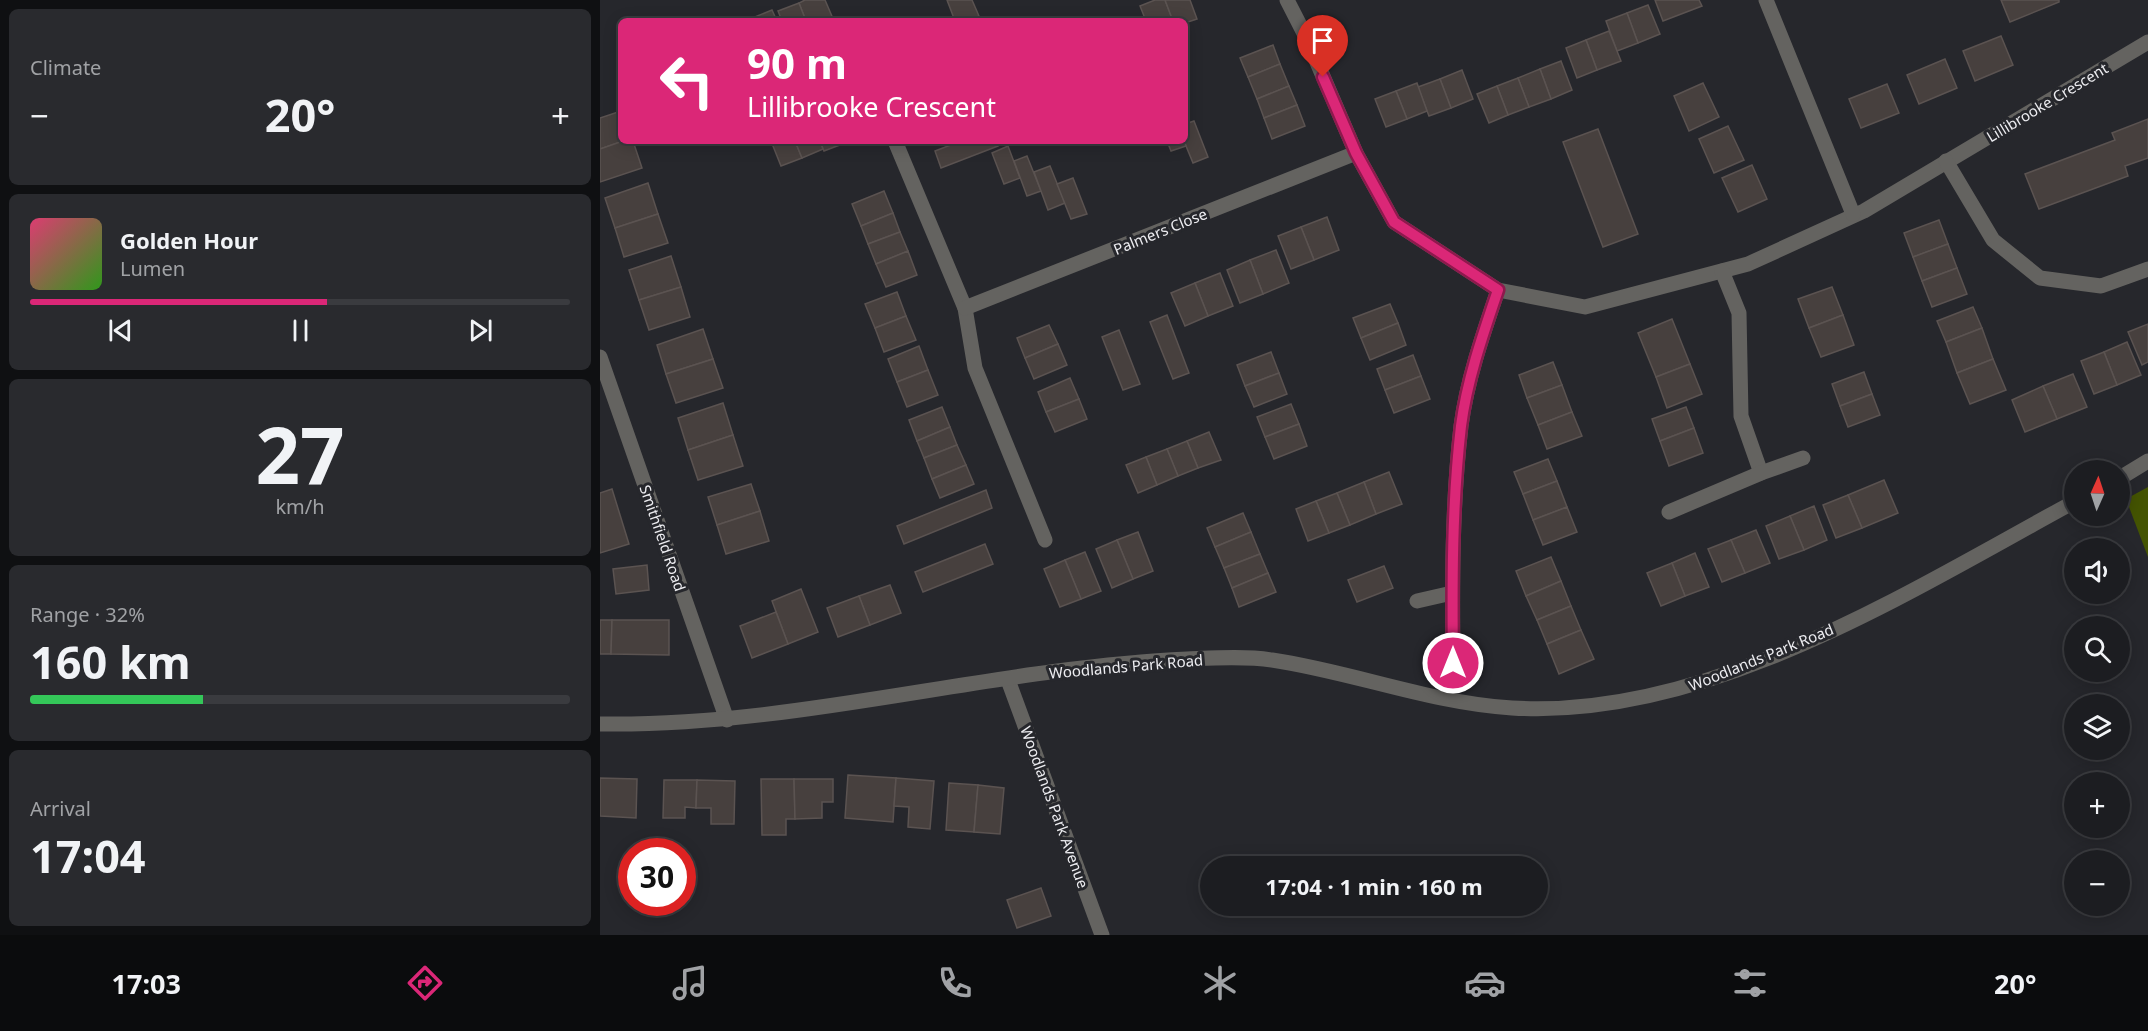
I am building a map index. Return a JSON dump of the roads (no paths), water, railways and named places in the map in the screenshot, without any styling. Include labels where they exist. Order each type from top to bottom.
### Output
[{"type":"street","name":"Lillibrooke Crescent","points":[[1287,0],[1307,39],[1356,153],[1394,222],[1498,290],[1585,307],[1748,264],[1853,214],[1864,211],[2148,42]]},
{"type":"street","points":[[1766,0],[1853,214]]},
{"type":"street","points":[[897,144],[965,308],[975,368],[1045,540]]},
{"type":"street","name":"Palmers Close","points":[[965,308],[1356,153]]},
{"type":"street","points":[[1946,161],[1993,240],[2040,278],[2101,286],[2148,269]]},
{"type":"street","points":[[1722,271],[1739,313],[1742,416],[1761,472]]},
{"type":"street","points":[[1453,663],[1452,593],[1462,424],[1482,339],[1498,290]]},
{"type":"street","name":"Smithfield Road","points":[[600,357],[727,720]]},
{"type":"street","points":[[1669,512],[1761,472],[1803,459]]},
{"type":"street","points":[[2130,472],[2148,461]]},
{"type":"street","name":"Woodlands Park Road","points":[[600,724],[662,725],[727,720],[1106,665],[1165,660],[1269,659],[1459,703],[1514,708],[1567,709],[1636,699],[1679,690],[1734,671],[1863,616],[2064,507]]},
{"type":"street","points":[[1417,601],[1452,593]]},
{"type":"street","name":"Woodlands Park Avenue","points":[[1008,680],[1102,935]]}]
